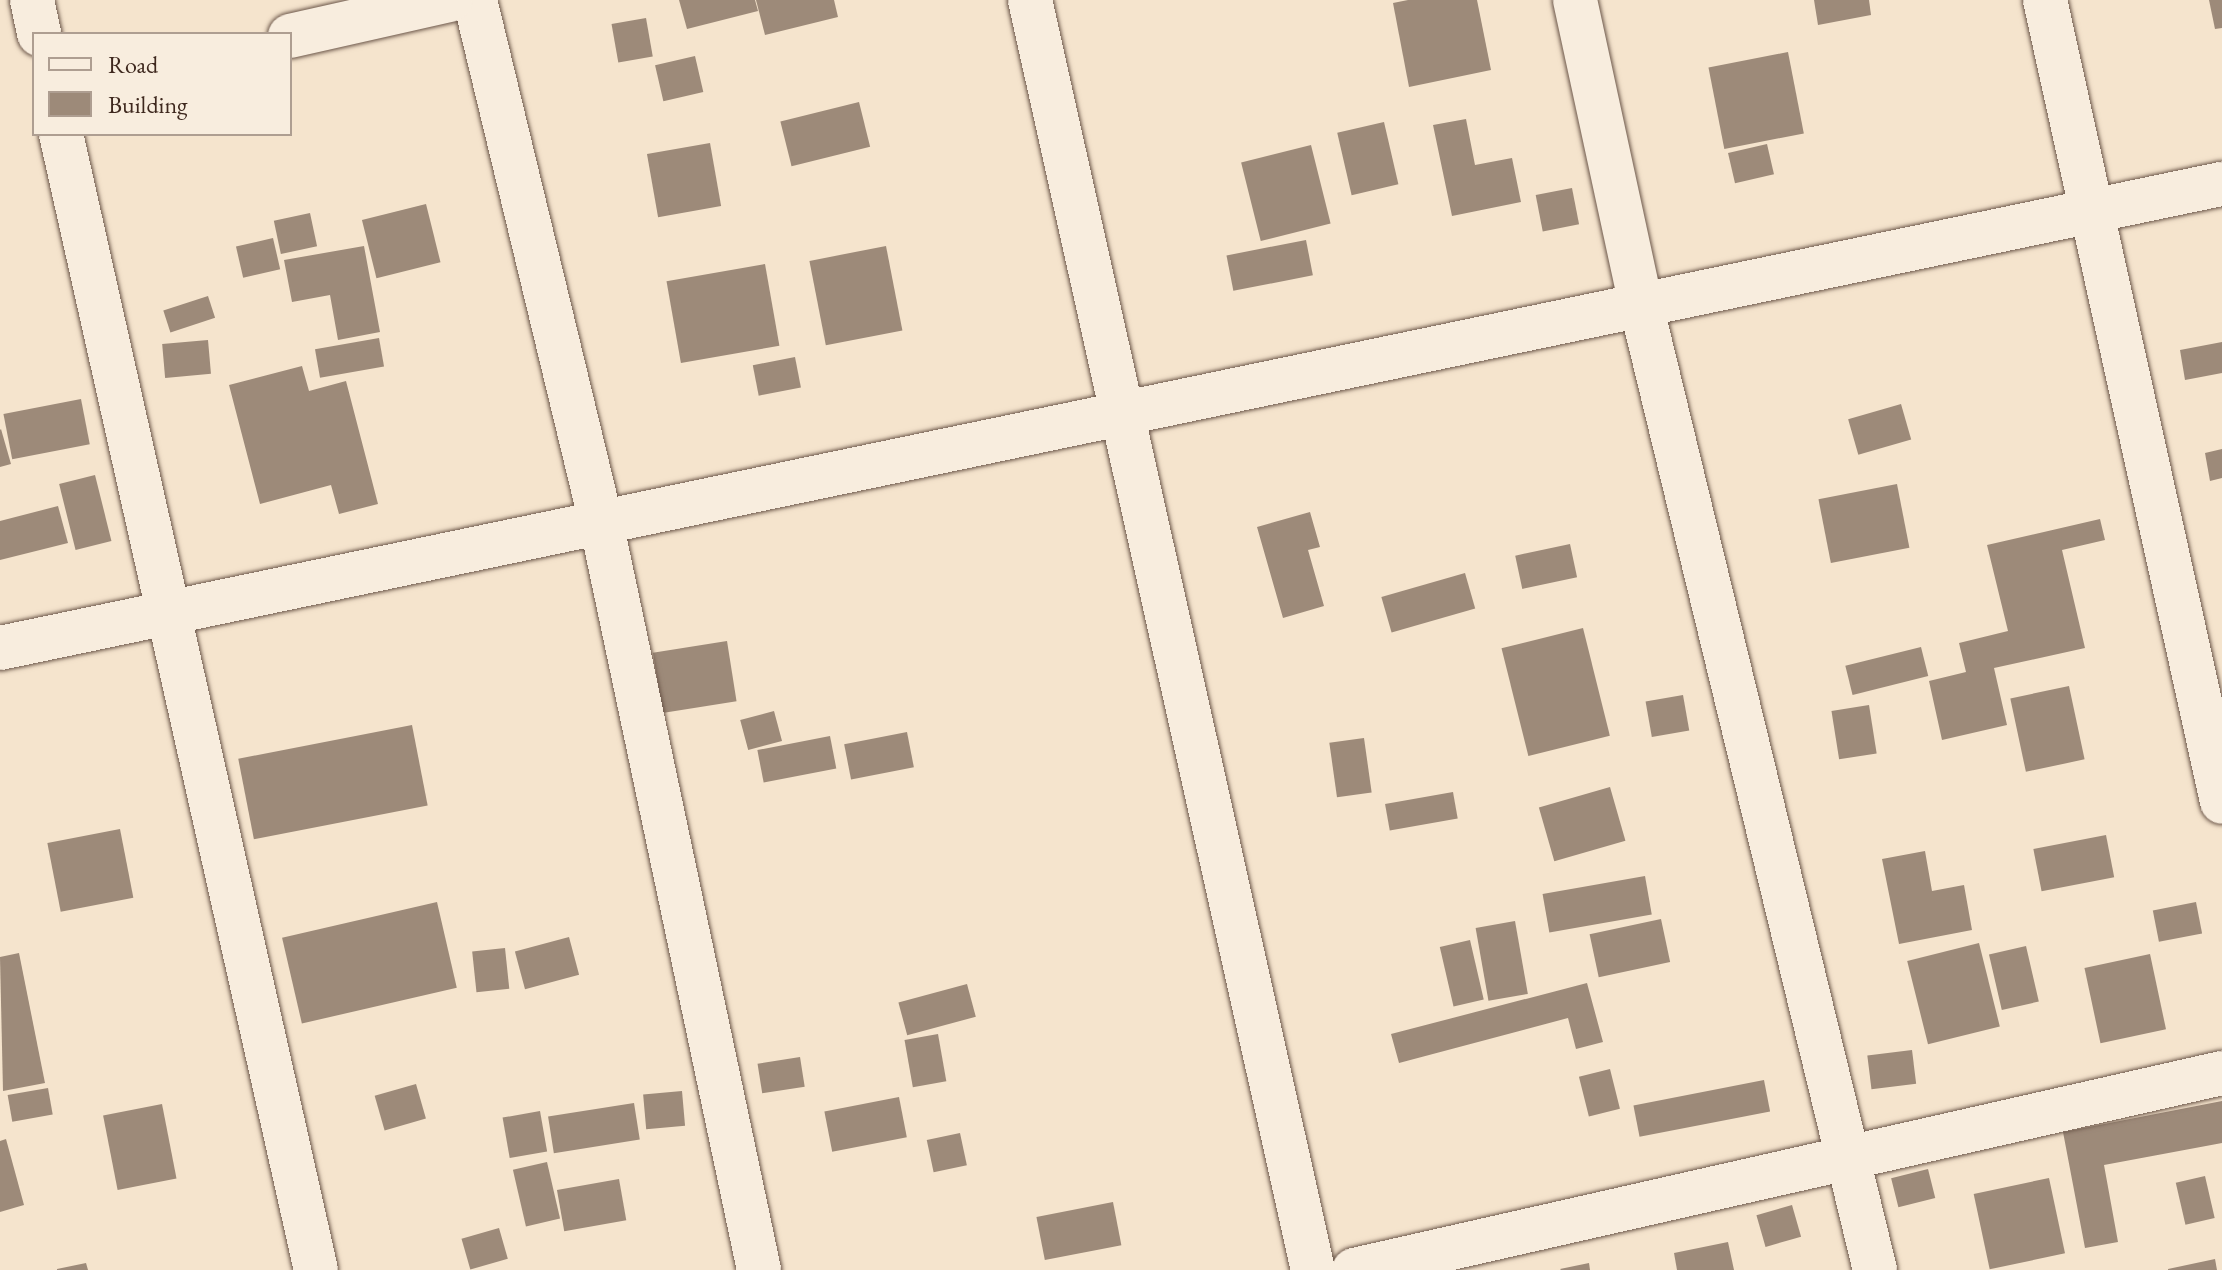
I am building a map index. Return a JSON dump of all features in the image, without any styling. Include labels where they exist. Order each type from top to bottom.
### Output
[{"type":"street","points":[[32,0],[39,32]]},
{"type":"street","points":[[292,36],[450,0]]},
{"type":"street","points":[[475,0],[601,522],[759,1270]]},
{"type":"street","points":[[1030,0],[1119,415],[1313,1270]]},
{"type":"street","points":[[1575,0],[1641,305],[1850,1153],[1875,1270]]},
{"type":"street","points":[[2045,0],[2089,212],[2222,802]]},
{"type":"street","points":[[61,136],[316,1270]]},
{"type":"street","points":[[0,648],[2222,184]]},
{"type":"street","points":[[1354,1270],[1850,1153],[2222,1073]]},
{"type":"building","points":[[679,0],[755,0],[758,11],[687,29]]},
{"type":"building","points":[[756,0],[834,0],[838,17],[765,35]]},
{"type":"building","points":[[1408,0],[1477,0],[1491,70],[1409,87],[1393,3]]},
{"type":"building","points":[[1814,0],[1869,0],[1871,15],[1818,25]]},
{"type":"building","points":[[2209,0],[2222,0],[2222,28],[2215,29]]},
{"type":"building","points":[[646,18],[653,56],[618,62],[612,24]]},
{"type":"building","points":[[1788,52],[1804,133],[1724,149],[1708,67]]},
{"type":"building","points":[[695,56],[703,92],[663,101],[655,65]]},
{"type":"building","points":[[859,102],[870,147],[792,166],[780,122]]},
{"type":"building","points":[[1466,119],[1475,165],[1512,158],[1521,202],[1452,216],[1433,125]]},
{"type":"building","points":[[1384,122],[1398,184],[1352,195],[1337,133]]},
{"type":"building","points":[[710,143],[721,206],[658,217],[647,154]]},
{"type":"building","points":[[1767,144],[1774,174],[1735,183],[1728,153]]},
{"type":"building","points":[[1311,145],[1331,224],[1261,241],[1241,162]]},
{"type":"building","points":[[1572,188],[1579,224],[1543,231],[1536,195]]},
{"type":"building","points":[[426,204],[441,262],[376,278],[362,220]]},
{"type":"building","points":[[310,213],[317,246],[281,254],[274,221]]},
{"type":"building","points":[[273,238],[280,269],[243,278],[236,247]]},
{"type":"building","points":[[1306,240],[1313,275],[1233,291],[1226,255]]},
{"type":"building","points":[[364,246],[380,332],[338,340],[330,295],[292,302],[284,260]]},
{"type":"building","points":[[886,246],[902,330],[826,345],[809,261]]},
{"type":"building","points":[[765,264],[779,346],[681,363],[667,281]]},
{"type":"building","points":[[208,296],[215,318],[170,332],[163,311]]},
{"type":"building","points":[[379,338],[384,367],[320,378],[315,349]]},
{"type":"building","points":[[208,340],[211,374],[165,378],[162,344]]},
{"type":"building","points":[[2222,342],[2222,373],[2185,380],[2180,350]]},
{"type":"building","points":[[795,357],[801,387],[759,396],[753,365]]},
{"type":"building","points":[[302,366],[309,391],[346,381],[378,504],[339,514],[331,485],[260,504],[229,385]]},
{"type":"building","points":[[81,399],[90,444],[12,459],[3,414]]},
{"type":"building","points":[[1901,404],[1911,440],[1858,455],[1848,419]]},
{"type":"building","points":[[0,430],[11,464],[0,467]]},
{"type":"building","points":[[2222,449],[2222,478],[2210,481],[2205,453]]},
{"type":"building","points":[[95,475],[111,541],[76,550],[59,484]]},
{"type":"building","points":[[1897,484],[1909,548],[1831,563],[1818,499]]},
{"type":"building","points":[[58,506],[68,543],[0,560],[0,521]]},
{"type":"building","points":[[1310,512],[1320,547],[1308,550],[1324,606],[1283,618],[1257,527]]},
{"type":"building","points":[[2100,519],[2105,540],[2062,550],[2085,648],[1994,668],[2007,725],[1942,740],[1929,681],[1966,672],[1959,643],[2008,631],[1987,545]]},
{"type":"building","points":[[1570,544],[1577,577],[1522,589],[1515,556]]},
{"type":"building","points":[[1465,573],[1475,609],[1392,633],[1381,597]]},
{"type":"building","points":[[1583,628],[1610,736],[1528,756],[1501,648]]},
{"type":"building","points":[[727,641],[737,701],[662,713],[653,653]]},
{"type":"building","points":[[1921,647],[1928,676],[1853,695],[1845,666]]},
{"type":"building","points":[[2069,686],[2085,759],[2026,772],[2010,698]]},
{"type":"building","points":[[1683,695],[1689,730],[1652,737],[1646,702]]},
{"type":"building","points":[[1869,705],[1877,753],[1839,759],[1831,711]]},
{"type":"building","points":[[774,711],[782,741],[748,750],[740,720]]},
{"type":"building","points":[[412,725],[428,805],[254,839],[238,759]]},
{"type":"building","points":[[907,732],[914,767],[851,780],[844,744]]},
{"type":"building","points":[[830,736],[836,768],[764,783],[757,750]]},
{"type":"building","points":[[1364,738],[1372,792],[1337,797],[1329,743]]},
{"type":"building","points":[[1610,787],[1625,841],[1554,861],[1539,807]]},
{"type":"building","points":[[1453,792],[1458,819],[1390,831],[1385,804]]},
{"type":"building","points":[[120,829],[133,898],[61,912],[47,843]]},
{"type":"building","points":[[2106,835],[2114,877],[2042,891],[2033,849]]},
{"type":"building","points":[[1925,851],[1932,891],[1964,885],[1972,930],[1899,944],[1882,859]]},
{"type":"building","points":[[1645,876],[1652,914],[1549,932],[1543,894]]},
{"type":"building","points":[[437,902],[457,988],[302,1024],[282,938]]},
{"type":"building","points":[[2196,902],[2202,933],[2159,942],[2153,910]]},
{"type":"building","points":[[1661,919],[1670,962],[1599,977],[1590,934]]},
{"type":"building","points":[[1515,921],[1528,994],[1488,1001],[1476,928]]},
{"type":"building","points":[[569,937],[579,975],[525,989],[515,951]]},
{"type":"building","points":[[1470,940],[1484,999],[1454,1006],[1440,947]]},
{"type":"building","points":[[1979,943],[2000,1026],[1928,1044],[1907,961]]},
{"type":"building","points":[[2026,946],[2039,1002],[2002,1010],[1989,955]]},
{"type":"building","points":[[505,948],[509,989],[476,992],[472,951]]},
{"type":"building","points":[[19,953],[45,1083],[3,1091],[0,957]]},
{"type":"building","points":[[2150,954],[2166,1029],[2100,1043],[2084,968]]},
{"type":"building","points":[[1587,983],[1603,1042],[1576,1049],[1568,1018],[1399,1063],[1391,1034]]},
{"type":"building","points":[[967,984],[976,1017],[907,1035],[898,1002]]},
{"type":"building","points":[[938,1034],[946,1081],[913,1087],[905,1040]]},
{"type":"building","points":[[1912,1050],[1916,1084],[1871,1089],[1867,1055]]},
{"type":"building","points":[[800,1057],[805,1087],[762,1093],[758,1064]]},
{"type":"building","points":[[1610,1069],[1620,1109],[1589,1117],[1579,1077]]},
{"type":"building","points":[[1764,1080],[1770,1111],[1640,1137],[1633,1105]]},
{"type":"building","points":[[416,1084],[426,1119],[385,1130],[375,1096]]},
{"type":"building","points":[[48,1088],[53,1115],[12,1122],[8,1095]]},
{"type":"building","points":[[682,1091],[685,1126],[646,1129],[643,1094]]},
{"type":"building","points":[[899,1097],[907,1137],[832,1152],[824,1112]]},
{"type":"building","points":[[2222,1101],[2222,1143],[2104,1165],[2118,1242],[2085,1248],[2063,1132]]},
{"type":"building","points":[[634,1103],[640,1140],[554,1153],[548,1117]]},
{"type":"building","points":[[162,1104],[177,1179],[118,1190],[103,1115]]},
{"type":"building","points":[[540,1111],[547,1151],[510,1158],[503,1118]]},
{"type":"building","points":[[960,1133],[967,1165],[934,1172],[927,1140]]},
{"type":"building","points":[[6,1139],[24,1205],[0,1212],[0,1141]]},
{"type":"building","points":[[547,1162],[560,1219],[526,1226],[513,1170]]},
{"type":"building","points":[[1928,1169],[1935,1198],[1898,1207],[1891,1178]]},
{"type":"building","points":[[2205,1176],[2215,1218],[2185,1225],[2176,1183]]},
{"type":"building","points":[[2049,1178],[2065,1253],[1990,1269],[1974,1194]]},
{"type":"building","points":[[619,1179],[626,1220],[564,1231],[557,1190]]},
{"type":"building","points":[[1113,1202],[1121,1245],[1045,1260],[1036,1217]]},
{"type":"building","points":[[1792,1205],[1801,1237],[1766,1247],[1756,1215]]},
{"type":"building","points":[[499,1228],[508,1259],[470,1270],[462,1239]]},
{"type":"building","points":[[1728,1242],[1734,1270],[1677,1270],[1674,1253]]},
{"type":"building","points":[[2215,1259],[2217,1270],[2168,1270],[2168,1269]]},
{"type":"building","points":[[86,1263],[88,1270],[57,1270],[57,1269]]},
{"type":"building","points":[[1589,1263],[1590,1270],[1560,1269]]}]
